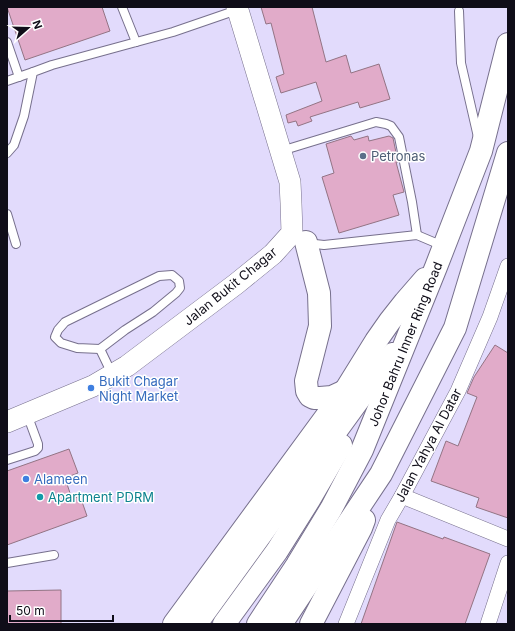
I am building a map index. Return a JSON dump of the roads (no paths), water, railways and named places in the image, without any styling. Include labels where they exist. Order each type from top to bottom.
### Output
[{"type":"highway","name":"Johor Bahru Inner Ring Road","points":[[258,624],[297,565],[331,509],[362,450],[481,151],[508,44]]},
{"type":"highway","points":[[282,624],[381,474],[455,328],[508,153]]},
{"type":"highway","points":[[299,238],[319,293],[320,326],[306,381],[307,391],[310,396],[314,398],[332,397],[345,391]]},
{"type":"highway","points":[[174,624],[345,391],[390,321],[436,267]]},
{"type":"highway","points":[[196,624],[373,380],[409,333]]},
{"type":"highway","points":[[224,624],[277,551],[309,500],[340,446],[373,380]]},
{"type":"highway","points":[[311,624],[361,528],[381,474]]},
{"type":"main road","points":[[238,8],[290,182],[292,203],[299,238]]},
{"type":"main road","name":"Jalan Bukit Chagar","points":[[7,422],[93,386],[127,366],[273,254],[299,238]]},
{"type":"street","name":"Jalan Yahya Al Datar","points":[[346,624],[388,520],[458,391],[490,317],[508,266]]},
{"type":"street","points":[[402,496],[508,539]]},
{"type":"street","points":[[488,624],[508,563]]},
{"type":"lane","points":[[122,7],[136,42]]},
{"type":"lane","points":[[7,81],[52,65],[173,32],[238,8]]},
{"type":"lane","points":[[459,11],[461,63],[481,151]]},
{"type":"lane","points":[[7,42],[19,77]]},
{"type":"lane","points":[[7,68],[16,68]]},
{"type":"lane","points":[[7,153],[14,145],[24,116],[33,72]]},
{"type":"lane","points":[[280,152],[376,122],[391,126],[398,137],[412,202],[417,235]]},
{"type":"lane","points":[[7,214],[16,244]]},
{"type":"lane","points":[[299,238],[315,244],[324,245],[417,235],[443,246]]},
{"type":"lane","points":[[172,275],[179,280],[180,288],[176,293],[153,312],[125,330],[100,349],[77,348],[61,344],[55,337],[58,330],[65,322],[159,276],[172,275]]},
{"type":"lane","points":[[100,349],[112,375]]},
{"type":"lane","points":[[7,460],[35,451],[38,448],[38,444],[27,414]]},
{"type":"lane","points":[[7,563],[54,555]]},
{"type":"place","name":"Petronas","points":[[363,156]]},
{"type":"place","name":"Bukit Chagar Night Market","points":[[91,388]]},
{"type":"place","name":"Alameen","points":[[26,479]]},
{"type":"place","name":"Apartment PDRM","points":[[40,497]]}]
